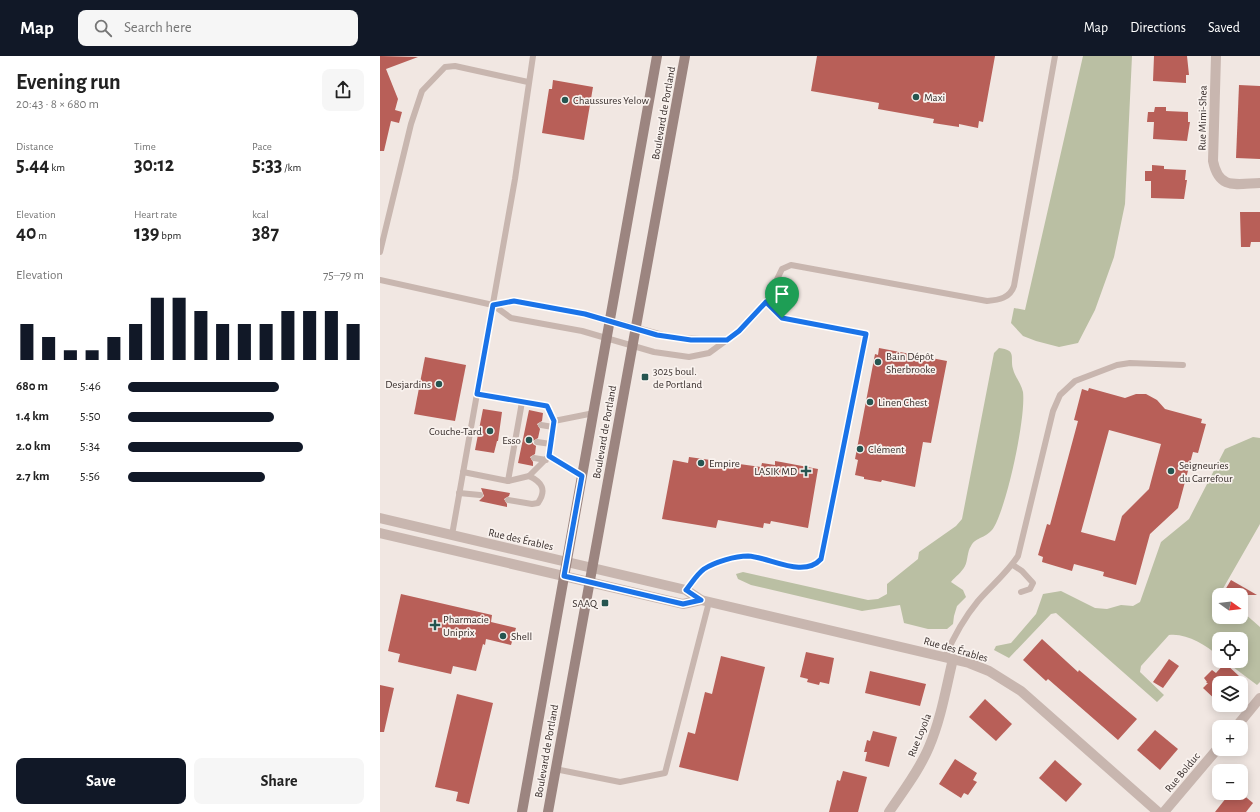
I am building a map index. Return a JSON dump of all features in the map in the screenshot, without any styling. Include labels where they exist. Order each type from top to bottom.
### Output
[{"type":"main road","name":"Boulevard de Portland","points":[[522,812],[657,56]]},
{"type":"main road","name":"Boulevard de Portland","points":[[548,812],[685,56]]},
{"type":"street","name":"Rue Mimi-Shea","points":[[1216,56],[1213,161],[1216,173],[1219,179],[1236,184],[1260,183]]},
{"type":"street","name":"Rue des Érables","points":[[380,518],[686,590],[705,601],[949,658],[988,671],[1021,691],[1158,812]]},
{"type":"street","name":"Rue des Érables","points":[[380,533],[683,604],[705,601]]},
{"type":"street","name":"Rue Loyola","points":[[889,812],[917,771],[929,748],[942,709],[949,658]]},
{"type":"street","points":[[1242,720],[1260,698]]},
{"type":"street","name":"Rue Bolduc","points":[[1164,812],[1212,755]]},
{"type":"lane","points":[[452,535],[515,179],[533,56]]},
{"type":"lane","points":[[493,305],[511,318],[582,331],[654,352],[689,357],[709,353],[739,331],[766,302],[782,269],[791,265],[987,301],[999,300],[1008,296],[1014,286],[1055,56]]},
{"type":"lane","points":[[380,252],[411,124],[422,92],[426,85],[445,67],[455,66],[528,82]]},
{"type":"lane","points":[[380,280],[493,305],[514,301],[585,314],[674,338],[727,340]]},
{"type":"lane","points":[[686,590],[704,569],[739,557],[749,556],[799,567],[816,565],[821,559],[866,334],[782,318],[766,302]]},
{"type":"lane","points":[[949,658],[953,639],[966,616],[979,600],[1013,565],[1021,547],[1052,411],[1060,395],[1075,381],[1117,365],[1130,362],[1183,365]]},
{"type":"lane","points":[[463,472],[508,481],[529,476],[548,458],[551,444],[554,424],[547,406],[477,394]]},
{"type":"lane","points":[[508,481],[516,455],[516,438],[522,402]]},
{"type":"lane","points":[[541,425],[554,424],[594,414]]},
{"type":"lane","points":[[518,421],[526,423]]},
{"type":"lane","points":[[516,438],[523,439]]},
{"type":"lane","points":[[538,442],[551,444]]},
{"type":"lane","points":[[534,458],[548,458],[582,476]]},
{"type":"lane","points":[[508,500],[532,504],[538,503],[542,497],[543,487],[539,481],[529,476]]},
{"type":"lane","points":[[459,493],[480,495]]},
{"type":"lane","points":[[1013,565],[1022,571],[1033,582],[1030,589],[1021,592]]},
{"type":"lane","points":[[555,769],[620,782],[665,773],[705,601]]},
{"type":"green space","points":[[1083,56],[1132,56],[1125,204],[1114,257],[1095,310],[1078,343],[1059,347],[1023,336],[1011,323],[1014,308],[1025,310]]},
{"type":"green space","points":[[999,348],[1011,352],[1013,369],[1023,392],[1022,421],[1019,440],[1010,481],[994,527],[991,531],[973,543],[965,566],[951,582],[963,590],[966,597],[957,606],[953,624],[947,629],[928,629],[904,623],[900,605],[862,611],[751,585],[738,579],[736,574],[743,572],[868,600],[878,599],[887,594],[887,584],[918,559],[919,552],[956,526],[962,519],[994,353]]},
{"type":"green space","points":[[1253,437],[1260,438],[1260,524],[1223,588],[1212,588],[1212,624],[1248,624],[1248,616],[1260,627],[1260,682],[1257,685],[1248,678],[1248,676],[1245,676],[1234,668],[1248,668],[1248,632],[1212,632],[1212,651],[1189,638],[1169,635],[1141,666],[1140,672],[1164,695],[1157,702],[1056,613],[1051,614],[1009,658],[994,650],[996,646],[1011,643],[1036,614],[1043,594],[1061,591],[1095,608],[1107,609],[1121,605],[1133,606],[1140,602],[1161,542],[1189,519],[1225,449]]},
{"type":"building","points":[[380,56],[418,57],[386,69],[398,99],[395,110],[402,112],[399,123],[391,121],[384,151],[380,151]]},
{"type":"building","name":"Maxi","points":[[817,56],[995,56],[983,122],[979,121],[978,128],[959,124],[959,127],[933,123],[934,119],[878,109],[879,103],[811,91]]},
{"type":"building","points":[[1154,56],[1187,56],[1189,75],[1186,75],[1186,83],[1153,81]]},
{"type":"building","points":[[553,80],[593,87],[584,140],[542,133],[549,89],[552,89]]},
{"type":"building","points":[[1239,85],[1260,86],[1260,159],[1236,158]]},
{"type":"building","points":[[1155,107],[1166,107],[1166,111],[1188,112],[1188,122],[1190,122],[1187,141],[1153,139],[1154,122],[1147,122],[1148,112],[1154,112]]},
{"type":"building","points":[[1152,165],[1164,166],[1164,169],[1186,170],[1185,180],[1187,180],[1184,199],[1151,198],[1151,181],[1145,181],[1145,171],[1152,171]]},
{"type":"building","points":[[1240,212],[1260,212],[1260,242],[1251,242],[1250,247],[1241,247]]},
{"type":"building","points":[[879,348],[947,361],[931,443],[923,442],[915,487],[882,480],[881,482],[864,479],[864,477],[855,475],[858,460],[855,459],[875,354],[878,355]]},
{"type":"building","points":[[425,357],[466,365],[455,421],[414,414]]},
{"type":"building","name":"Seigneuries du Carrefour","points":[[1089,388],[1125,398],[1136,394],[1146,394],[1157,400],[1165,409],[1202,419],[1201,423],[1206,424],[1198,453],[1193,452],[1178,508],[1150,534],[1136,585],[1103,576],[1104,572],[1074,564],[1072,571],[1042,562],[1043,557],[1038,555],[1047,524],[1050,525],[1078,421],[1074,420],[1082,389],[1088,391]],"holes":[[[1109,430],[1161,444],[1149,489],[1122,516],[1115,541],[1081,532]]]},
{"type":"building","name":"Couche-Tard","points":[[483,409],[502,412],[498,441],[494,453],[475,450]]},
{"type":"building","points":[[529,410],[543,413],[542,421],[537,424],[540,429],[538,438],[533,441],[533,444],[536,446],[535,454],[530,457],[533,462],[533,466],[518,463]]},
{"type":"building","points":[[689,457],[761,467],[762,463],[775,465],[775,461],[818,469],[808,528],[771,521],[770,524],[764,523],[763,528],[718,520],[716,528],[662,519],[673,460],[688,463]]},
{"type":"building","points":[[481,488],[510,493],[509,496],[504,499],[507,507],[479,501],[484,496]]},
{"type":"building","points":[[1231,580],[1245,588],[1226,588]]},
{"type":"building","points":[[1248,590],[1257,595],[1248,595]]},
{"type":"building","points":[[401,594],[492,615],[491,622],[516,628],[511,645],[486,639],[485,645],[483,644],[476,671],[453,666],[451,674],[398,662],[400,654],[388,651]]},
{"type":"building","points":[[1042,639],[1078,672],[1079,670],[1137,719],[1118,740],[1048,679],[1046,681],[1023,660]]},
{"type":"building","points":[[806,652],[834,658],[829,684],[820,682],[819,685],[807,682],[808,679],[800,677]]},
{"type":"building","points":[[721,656],[765,667],[738,781],[679,767],[688,732],[695,734],[705,692],[712,694]]},
{"type":"building","points":[[1169,659],[1179,666],[1163,688],[1153,682]]},
{"type":"building","points":[[1220,668],[1230,668],[1239,676],[1212,676],[1212,696],[1203,688],[1208,683],[1206,683],[1207,682],[1204,678],[1212,670],[1216,673]]},
{"type":"building","points":[[870,671],[926,684],[920,706],[865,693]]},
{"type":"building","points":[[380,685],[394,688],[384,732],[380,732]]},
{"type":"building","points":[[457,694],[493,703],[469,804],[456,801],[458,792],[435,787]]},
{"type":"building","points":[[985,699],[1012,724],[996,741],[969,717]]},
{"type":"building","points":[[1155,730],[1178,749],[1160,770],[1137,750]]},
{"type":"building","points":[[873,731],[897,737],[889,767],[865,761],[867,752],[864,752],[867,740],[870,741]]},
{"type":"building","points":[[955,759],[977,773],[973,780],[977,782],[968,795],[964,793],[961,798],[939,784]]},
{"type":"building","points":[[1055,760],[1082,784],[1066,802],[1039,778]]},
{"type":"building","points":[[843,771],[867,777],[858,812],[829,812],[837,780],[840,781]]},
{"type":"building","points":[[1248,799],[1253,803],[1246,812],[1215,812],[1224,800]]},
{"type":"place","name":"Maxi","points":[[916,97]]},
{"type":"place","name":"Chaussures Yelow","points":[[565,100]]},
{"type":"place","name":"Bain Dépôt Sherbrooke","points":[[878,362]]},
{"type":"place","name":"3025 boul. de Portland","points":[[645,377]]},
{"type":"place","name":"Desjardins","points":[[439,384]]},
{"type":"place","name":"Linen Chest","points":[[870,402]]},
{"type":"place","name":"Couche-Tard","points":[[490,431]]},
{"type":"place","name":"Esso","points":[[529,440]]},
{"type":"place","name":"Clément","points":[[860,449]]},
{"type":"place","name":"Empire","points":[[701,463]]},
{"type":"place","name":"LASIK MD","points":[[806,471]]},
{"type":"place","name":"Seigneuries du Carrefour","points":[[1171,471]]},
{"type":"place","name":"SAAQ","points":[[605,603]]},
{"type":"place","name":"Pharmacie Uniprix","points":[[435,625]]},
{"type":"place","name":"Shell","points":[[503,636]]},
{"type":"route","points":[[514,301],[585,314],[657,335],[691,340],[727,340],[739,331],[766,302],[770,308],[782,318],[866,334],[821,559],[816,565],[799,567],[749,556],[726,560],[704,569],[686,590],[701,600],[683,604],[564,576],[582,476],[549,456],[554,421],[547,406],[477,394],[493,305],[514,301]]}]
